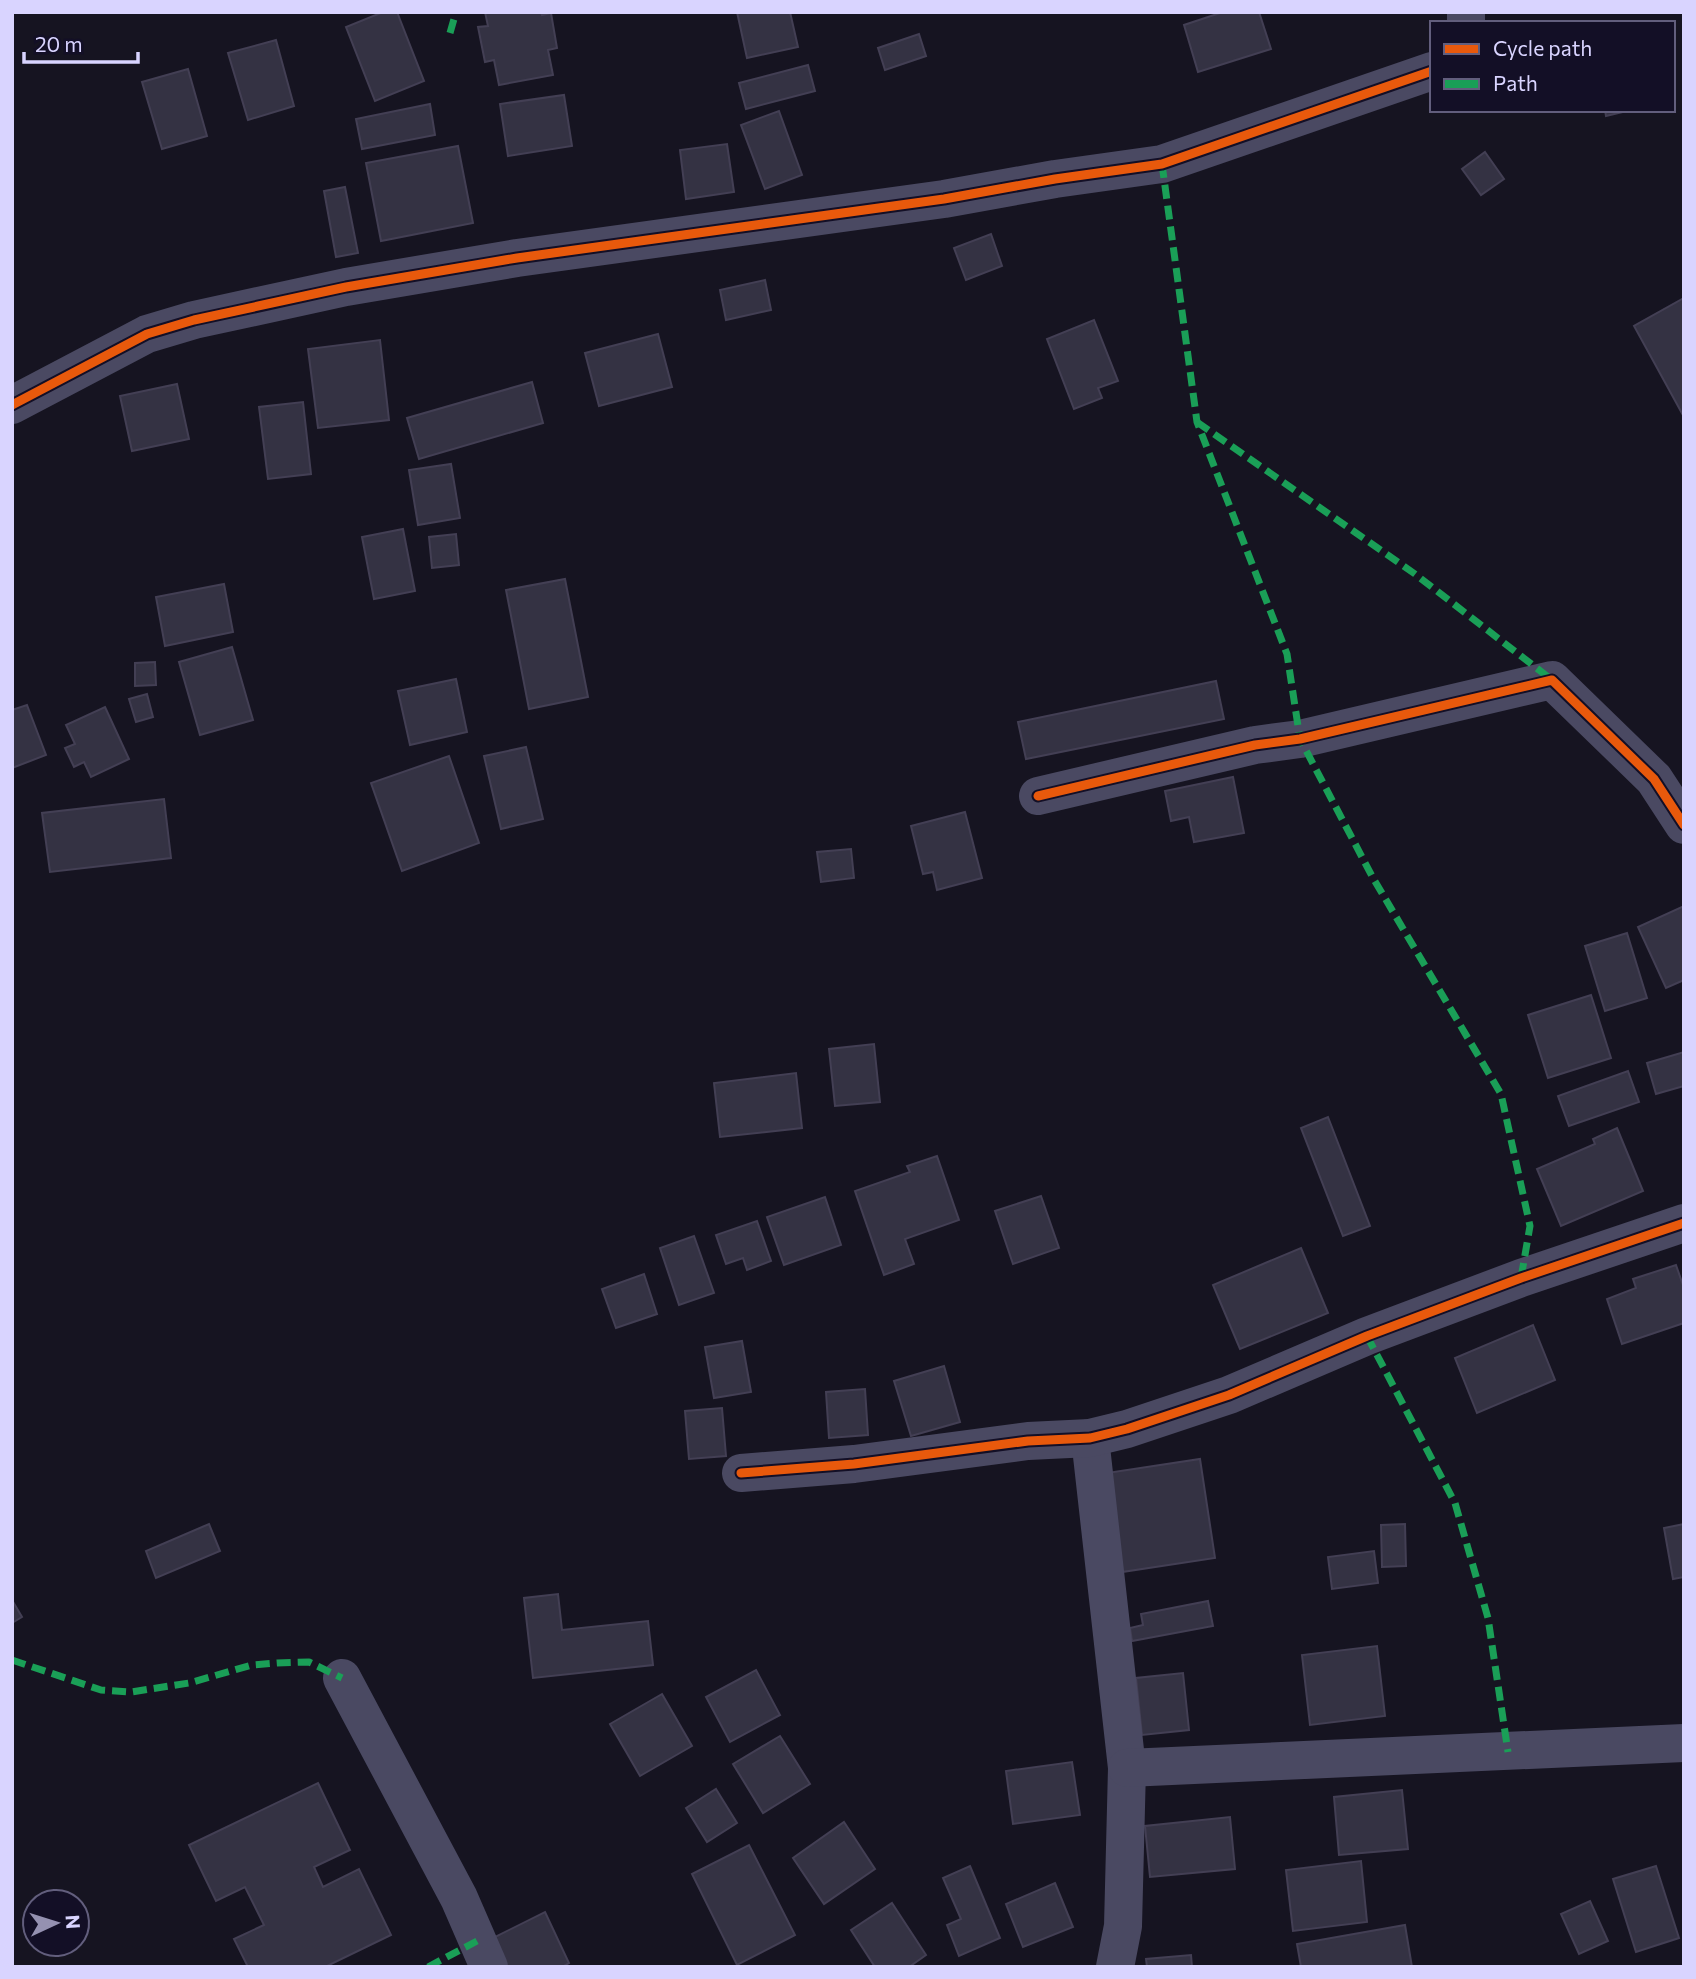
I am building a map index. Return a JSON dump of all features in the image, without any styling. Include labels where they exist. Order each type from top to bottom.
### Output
[{"type":"street","points":[[12,405],[147,334],[194,320],[346,287],[517,258],[930,201],[1055,178],[1162,164],[1430,72]]},
{"type":"street","points":[[1038,796],[1255,745],[1314,736],[1552,680],[1654,779],[1684,825]]},
{"type":"street","points":[[741,1474],[854,1464],[1028,1441],[1090,1438],[1127,1429],[1229,1395],[1367,1336],[1521,1278],[1684,1223]]},
{"type":"street","points":[[1090,1438],[1127,1768],[1124,1926],[1115,1967]]},
{"type":"street","points":[[342,1678],[459,1898],[489,1967]]},
{"type":"street","points":[[1127,1768],[1684,1743]]},
{"type":"building","points":[[383,12],[397,12],[424,81],[375,101],[346,27]]},
{"type":"building","points":[[485,12],[541,12],[542,15],[551,13],[557,48],[548,50],[553,75],[499,85],[494,60],[485,62],[478,27],[488,26]]},
{"type":"building","points":[[737,12],[790,12],[798,47],[747,58]]},
{"type":"building","points":[[1223,12],[1259,12],[1271,49],[1198,72],[1184,25]]},
{"type":"building","points":[[919,34],[926,56],[885,70],[878,48]]},
{"type":"building","points":[[276,40],[294,106],[248,120],[228,53]]},
{"type":"building","points":[[808,65],[815,91],[746,109],[739,83]]},
{"type":"building","points":[[188,69],[207,136],[162,149],[142,82]]},
{"type":"building","points":[[564,95],[572,146],[508,156],[500,104]]},
{"type":"building","points":[[430,104],[435,135],[362,149],[356,119]]},
{"type":"building","points":[[779,111],[802,175],[765,189],[741,125]]},
{"type":"building","points":[[1605,112],[1623,112],[1606,116]]},
{"type":"building","points":[[727,144],[734,192],[686,199],[680,150]]},
{"type":"building","points":[[458,146],[473,223],[381,241],[366,163]]},
{"type":"building","points":[[1485,152],[1504,179],[1481,195],[1462,169]]},
{"type":"building","points":[[345,187],[358,253],[336,257],[324,191]]},
{"type":"building","points":[[991,234],[1002,266],[966,280],[954,248]]},
{"type":"building","points":[[765,280],[771,310],[726,320],[720,290]]},
{"type":"building","points":[[1684,298],[1684,417],[1634,326]]},
{"type":"building","points":[[1094,320],[1118,381],[1098,388],[1102,398],[1074,409],[1047,339]]},
{"type":"building","points":[[658,334],[672,387],[599,406],[585,353]]},
{"type":"building","points":[[380,340],[389,420],[318,428],[308,349]]},
{"type":"building","points":[[532,382],[543,423],[419,459],[407,418]]},
{"type":"building","points":[[177,384],[189,439],[132,451],[120,396]]},
{"type":"building","points":[[303,402],[311,474],[268,479],[259,407]]},
{"type":"building","points":[[451,464],[460,518],[418,525],[409,470]]},
{"type":"building","points":[[403,529],[415,591],[374,599],[362,537]]},
{"type":"building","points":[[456,534],[459,565],[432,568],[429,537]]},
{"type":"building","points":[[565,579],[588,697],[529,709],[506,590]]},
{"type":"building","points":[[224,584],[233,632],[165,646],[156,597]]},
{"type":"building","points":[[232,647],[253,720],[200,735],[179,662]]},
{"type":"building","points":[[155,662],[156,685],[135,686],[135,663]]},
{"type":"building","points":[[456,679],[467,732],[410,745],[398,691]]},
{"type":"building","points":[[1216,681],[1224,719],[1026,759],[1018,722]]},
{"type":"building","points":[[147,694],[153,717],[136,722],[129,699]]},
{"type":"building","points":[[27,705],[46,755],[12,768],[12,710]]},
{"type":"building","points":[[105,707],[129,759],[91,777],[84,762],[74,767],[65,748],[75,744],[66,725]]},
{"type":"building","points":[[526,747],[543,819],[501,829],[484,756]]},
{"type":"building","points":[[449,756],[479,843],[402,871],[371,783]]},
{"type":"building","points":[[1233,777],[1244,833],[1194,842],[1189,817],[1171,821],[1165,791]]},
{"type":"building","points":[[164,799],[171,858],[50,872],[42,813]]},
{"type":"building","points":[[965,812],[982,878],[937,890],[933,872],[923,874],[911,826]]},
{"type":"building","points":[[851,849],[854,878],[821,882],[817,852]]},
{"type":"building","points":[[1684,906],[1684,980],[1666,988],[1638,927]]},
{"type":"building","points":[[1627,933],[1647,998],[1605,1011],[1585,946]]},
{"type":"building","points":[[1591,995],[1611,1058],[1548,1078],[1528,1015]]},
{"type":"building","points":[[874,1044],[880,1102],[835,1106],[829,1049]]},
{"type":"building","points":[[1684,1052],[1684,1086],[1656,1094],[1647,1063]]},
{"type":"building","points":[[1628,1071],[1639,1102],[1569,1126],[1558,1096]]},
{"type":"building","points":[[796,1073],[802,1128],[720,1137],[714,1083]]},
{"type":"building","points":[[1328,1117],[1370,1226],[1343,1236],[1301,1128]]},
{"type":"building","points":[[1617,1128],[1643,1191],[1561,1226],[1537,1169],[1595,1144],[1593,1139]]},
{"type":"building","points":[[937,1156],[959,1220],[905,1239],[914,1264],[884,1275],[855,1191],[910,1172],[907,1166]]},
{"type":"building","points":[[1041,1196],[1059,1248],[1013,1264],[995,1211]]},
{"type":"building","points":[[825,1197],[841,1245],[784,1265],[767,1217]]},
{"type":"building","points":[[757,1221],[771,1261],[747,1270],[743,1258],[726,1264],[716,1235]]},
{"type":"building","points":[[694,1236],[714,1293],[679,1305],[660,1248]]},
{"type":"building","points":[[1301,1248],[1328,1313],[1240,1349],[1213,1285]]},
{"type":"building","points":[[1676,1265],[1684,1288],[1684,1323],[1622,1344],[1607,1299],[1636,1288],[1633,1279]]},
{"type":"building","points":[[644,1274],[657,1314],[616,1328],[602,1289]]},
{"type":"building","points":[[1533,1325],[1555,1380],[1477,1413],[1455,1358]]},
{"type":"building","points":[[742,1341],[751,1392],[714,1398],[705,1347]]},
{"type":"building","points":[[944,1366],[960,1422],[911,1436],[894,1381]]},
{"type":"building","points":[[865,1389],[868,1435],[829,1438],[826,1392]]},
{"type":"building","points":[[722,1408],[726,1456],[689,1459],[685,1411]]},
{"type":"building","points":[[1200,1459],[1215,1558],[1122,1572],[1107,1473]]},
{"type":"building","points":[[209,1524],[220,1551],[156,1578],[146,1551]]},
{"type":"building","points":[[1405,1524],[1406,1566],[1382,1567],[1381,1525]]},
{"type":"building","points":[[1684,1524],[1684,1577],[1673,1579],[1664,1528]]},
{"type":"building","points":[[1374,1551],[1378,1583],[1332,1589],[1328,1557]]},
{"type":"building","points":[[558,1594],[562,1630],[648,1621],[653,1665],[533,1678],[524,1598]]},
{"type":"building","points":[[12,1600],[22,1617],[12,1623]]},
{"type":"building","points":[[1208,1601],[1213,1626],[1132,1641],[1130,1628],[1143,1625],[1141,1614]]},
{"type":"building","points":[[1377,1646],[1385,1716],[1310,1725],[1302,1655]]},
{"type":"building","points":[[756,1670],[780,1715],[730,1742],[706,1697]]},
{"type":"building","points":[[1183,1673],[1189,1730],[1142,1735],[1136,1678]]},
{"type":"building","points":[[662,1694],[692,1746],[640,1776],[610,1724]]},
{"type":"building","points":[[780,1736],[810,1784],[763,1813],[733,1764]]},
{"type":"building","points":[[1072,1762],[1080,1815],[1013,1824],[1006,1771]]},
{"type":"building","points":[[318,1783],[350,1850],[314,1867],[323,1887],[359,1869],[391,1935],[325,1967],[248,1967],[234,1939],[264,1925],[245,1887],[216,1901],[189,1845]]},
{"type":"building","points":[[716,1789],[737,1823],[707,1842],[686,1808]]},
{"type":"building","points":[[1402,1790],[1408,1849],[1339,1855],[1334,1797]]},
{"type":"building","points":[[1230,1817],[1235,1869],[1150,1877],[1145,1826]]},
{"type":"building","points":[[844,1822],[875,1869],[824,1904],[793,1858]]},
{"type":"building","points":[[749,1845],[795,1935],[737,1965],[692,1874]]},
{"type":"building","points":[[1361,1861],[1367,1922],[1293,1931],[1286,1870]]},
{"type":"building","points":[[970,1866],[1000,1938],[959,1956],[947,1925],[961,1919],[943,1878]]},
{"type":"building","points":[[1656,1866],[1679,1938],[1636,1952],[1613,1879]]},
{"type":"building","points":[[1055,1883],[1073,1927],[1023,1947],[1006,1904]]},
{"type":"building","points":[[1590,1901],[1608,1941],[1579,1954],[1561,1914]]},
{"type":"building","points":[[892,1903],[926,1955],[909,1967],[875,1967],[851,1930]]},
{"type":"building","points":[[545,1912],[569,1963],[562,1967],[505,1967],[491,1939]]},
{"type":"building","points":[[1405,1925],[1412,1967],[1301,1967],[1297,1944]]},
{"type":"building","points":[[1191,1955],[1192,1967],[1147,1967],[1146,1959]]},
{"type":"marked path","points":[[450,33],[456,12]]},
{"type":"marked path","points":[[1162,164],[1197,422],[1287,654],[1300,739],[1373,878],[1501,1094],[1530,1226],[1521,1278]]},
{"type":"marked path","points":[[1197,422],[1415,574],[1552,680]]},
{"type":"marked path","points":[[1367,1336],[1455,1503],[1488,1618],[1508,1752]]},
{"type":"marked path","points":[[12,1660],[101,1690],[131,1692],[189,1683],[252,1665],[277,1663],[309,1662],[342,1678]]},
{"type":"marked path","points":[[428,1967],[477,1941]]},
{"type":"cycle path","points":[[12,405],[147,334],[194,320],[346,287],[517,258],[944,199],[1055,179],[1162,164],[1430,72]]},
{"type":"cycle path","points":[[1038,796],[1552,680],[1654,779],[1684,825]]},
{"type":"cycle path","points":[[741,1473],[854,1464],[1028,1441],[1090,1438],[1127,1429],[1229,1395],[1367,1336],[1521,1278],[1684,1223]]}]
